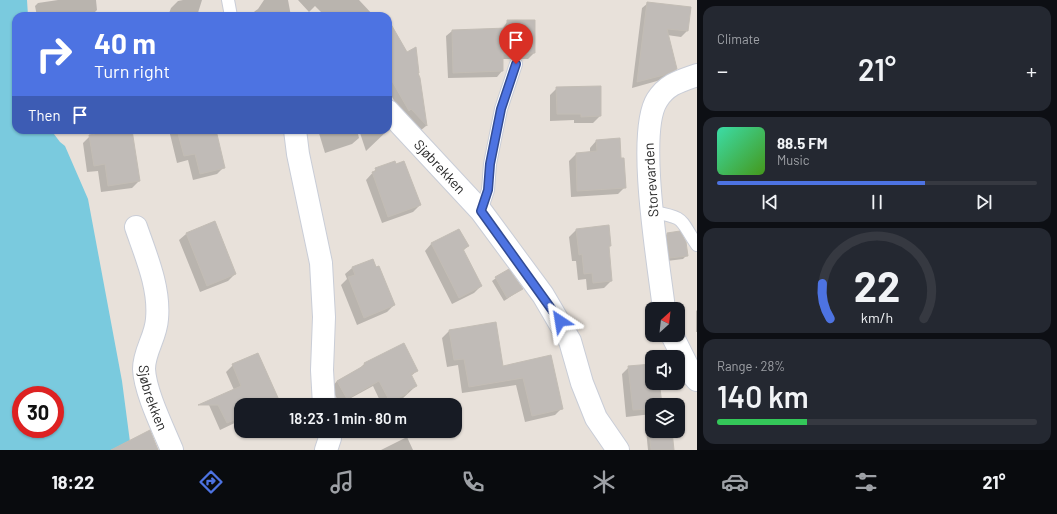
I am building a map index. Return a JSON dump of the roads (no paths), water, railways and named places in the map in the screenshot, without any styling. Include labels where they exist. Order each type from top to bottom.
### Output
[{"type":"street","name":"Storevarden","points":[[663,302],[647,144],[652,112],[656,102],[670,85],[697,75]]},
{"type":"street","name":"Sjøbrekken","points":[[392,116],[481,211],[560,321],[570,341],[587,399],[596,418],[618,450]]},
{"type":"street","points":[[296,134],[298,154],[321,263],[324,317],[322,370],[324,398]]},
{"type":"street","name":"Sjøbrekken","points":[[136,227],[155,287],[158,304],[157,320],[148,346],[144,370],[147,384],[172,450]]},
{"type":"street","points":[[676,342],[697,380]]},
{"type":"lane","points":[[228,0],[230,12]]},
{"type":"lane","points":[[481,211],[488,190],[490,164],[501,109],[516,64]]},
{"type":"lane","points":[[653,212],[678,218],[686,225],[697,245]]},
{"type":"water","points":[[0,0],[27,0],[28,12],[12,12],[12,134],[54,134],[65,146],[88,199],[122,381],[130,442],[118,450],[0,450]]}]
